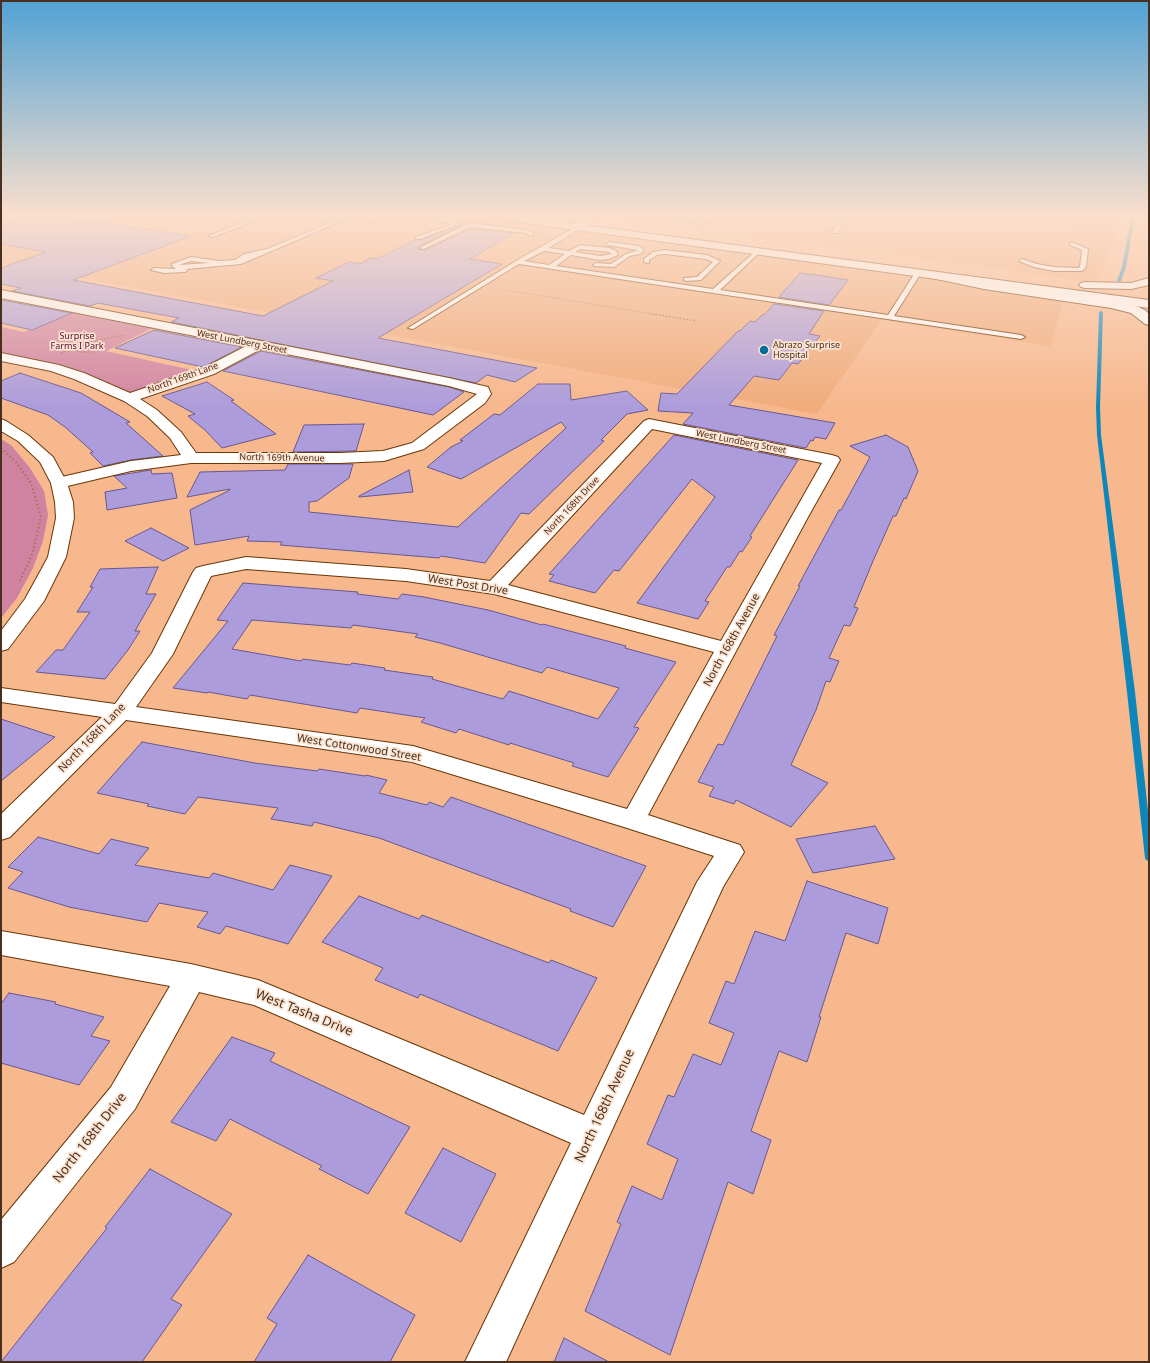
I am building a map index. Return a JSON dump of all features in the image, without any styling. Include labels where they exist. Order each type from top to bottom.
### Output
[{"type":"main road","points":[[958,281],[984,286],[1111,304],[1135,310],[1149,320]]},
{"type":"main road","points":[[973,281],[1149,304]]},
{"type":"main road","points":[[1050,281],[1149,294]]},
{"type":"main road","points":[[1085,285],[1131,286],[1149,281]]},
{"type":"main road","name":"West Lundberg Street","points":[[1,294],[483,390]]},
{"type":"main road","name":"North 169th Lane","points":[[128,398],[209,371],[258,345]]},
{"type":"main road","points":[[1,357],[54,368],[79,376],[103,385],[128,398],[152,413],[176,435],[191,458]]},
{"type":"main road","points":[[1,369],[20,361]]},
{"type":"main road","name":"North 169th Avenue","points":[[59,483],[131,466],[191,458],[340,458],[384,456],[418,446],[480,400],[484,394],[483,390]]},
{"type":"main road","points":[[1,424],[34,448],[47,460],[59,483],[64,502],[65,518],[57,557],[34,601],[1,645]]},
{"type":"main road","name":"West Lundberg Street","points":[[649,424],[832,460]]},
{"type":"main road","name":"North 168th Drive","points":[[495,588],[649,424]]},
{"type":"main road","name":"North 168th Avenue","points":[[632,820],[832,460]]},
{"type":"main road","name":"West Post Drive","points":[[203,572],[246,563],[406,575],[495,588],[726,649]]},
{"type":"main road","name":"North 168th Lane","points":[[1,830],[120,713],[162,654],[203,572]]},
{"type":"main road","name":"West Cottonwood Street","points":[[1,695],[413,754],[632,820],[731,852]]},
{"type":"main road","name":"North 168th Avenue","points":[[485,1362],[711,882],[731,852]]},
{"type":"main road","name":"West Tasha Drive","points":[[1,943],[191,977],[258,993],[592,1135]]},
{"type":"main road","name":"North 168th Drive","points":[[1,1249],[123,1098],[191,977]]},
{"type":"lane","points":[[411,328],[489,281]]},
{"type":"lane","points":[[640,281],[1021,338]]},
{"type":"lane","points":[[715,292],[727,281]]},
{"type":"lane","points":[[890,318],[913,281]]},
{"type":"path","points":[[480,286],[696,321]]},
{"type":"path","points":[[59,354],[74,349],[83,343],[127,334],[108,322],[114,317]]},
{"type":"path","points":[[74,349],[80,352],[95,352]]},
{"type":"path","points":[[1,448],[16,462],[31,483],[41,517],[33,552],[18,585]]},
{"type":"shaded area","points":[[96,281],[949,281],[1063,299],[1051,346],[881,320],[817,414]]},
{"type":"shaded area","points":[[1080,281],[1098,281],[1097,283]]},
{"type":"green space","name":"Surprise Farms I Park","points":[[75,310],[157,326],[106,351],[201,372],[131,394],[1,354],[1,327],[24,332]]},
{"type":"green space","points":[[1,439],[11,445],[30,468],[44,491],[48,515],[43,541],[33,568],[17,598],[1,618]]},
{"type":"building","points":[[1,281],[76,281],[263,316],[333,281],[331,281],[474,281],[378,338],[537,368],[515,382],[487,375],[476,383],[171,322],[179,318],[98,303],[90,306],[12,291],[21,288],[1,284]]},
{"type":"building","points":[[793,281],[848,281],[829,305],[779,297]]},
{"type":"building","points":[[1,300],[72,313],[32,330],[1,323]]},
{"type":"building","points":[[774,304],[824,311],[809,334],[820,336],[798,364],[792,363],[779,380],[754,376],[729,405],[835,423],[826,439],[815,437],[806,448],[683,424],[693,413],[658,411],[661,393],[677,394],[738,331],[740,331],[750,321],[755,322]]},
{"type":"building","points":[[154,330],[242,347],[203,367],[115,348]]},
{"type":"building","points":[[261,351],[449,387],[464,392],[433,415],[223,371]]},
{"type":"building","points":[[20,373],[81,393],[130,422],[126,423],[163,456],[131,460],[103,466],[90,453],[93,452],[65,427],[48,415],[1,398],[1,381]]},
{"type":"building","points":[[207,382],[234,400],[231,401],[276,434],[222,448],[205,430],[188,416],[195,414],[162,396]]},
{"type":"building","points":[[538,384],[570,384],[571,400],[627,391],[648,410],[627,414],[601,440],[604,441],[529,514],[521,513],[485,563],[441,556],[439,558],[280,545],[282,542],[247,541],[249,536],[195,545],[190,510],[230,490],[187,497],[200,472],[285,470],[288,464],[353,464],[349,478],[317,501],[309,502],[309,512],[458,527],[566,428],[561,422],[461,479],[427,467],[451,447],[463,441],[460,440],[494,414],[500,415]]},
{"type":"building","points":[[364,424],[356,451],[293,452],[304,425]]},
{"type":"building","points":[[674,435],[798,460],[750,536],[752,537],[742,552],[740,551],[730,567],[727,567],[705,601],[709,602],[698,619],[637,603],[715,497],[692,479],[619,571],[614,570],[595,593],[549,581],[554,575],[549,574]]},
{"type":"building","points":[[886,435],[908,447],[918,471],[906,499],[904,498],[896,516],[893,516],[873,561],[854,607],[858,608],[850,626],[844,625],[829,658],[839,661],[830,682],[826,681],[816,710],[791,765],[828,783],[791,827],[736,800],[734,804],[709,796],[714,787],[698,782],[718,744],[723,745],[777,636],[774,635],[800,586],[798,586],[839,510],[841,510],[870,457],[850,446]]},
{"type":"building","points":[[151,470],[152,474],[172,473],[177,498],[107,510],[105,492],[127,488],[114,476]]},
{"type":"building","points":[[409,470],[413,492],[359,497],[359,496]]},
{"type":"building","points":[[151,528],[189,548],[163,561],[125,541]]},
{"type":"building","points":[[158,567],[146,594],[156,594],[135,631],[140,631],[128,650],[105,679],[36,672],[56,650],[63,650],[90,612],[77,612],[93,587],[90,587],[100,569]]},
{"type":"building","points":[[243,583],[358,592],[357,594],[398,599],[402,594],[488,610],[626,646],[625,648],[676,662],[634,727],[639,728],[608,777],[572,766],[574,763],[510,743],[509,745],[459,729],[456,733],[421,722],[425,718],[360,708],[357,713],[250,695],[247,699],[173,688],[228,621],[217,620]],"holes":[[[252,620],[351,628],[353,625],[418,634],[415,637],[542,673],[547,667],[619,688],[598,719],[509,691],[503,699],[432,679],[433,677],[384,670],[385,668],[352,663],[350,665],[303,659],[301,661],[232,649]]]},
{"type":"building","points":[[1,719],[55,737],[1,781]]},
{"type":"building","points":[[142,742],[255,763],[317,771],[319,769],[366,775],[387,780],[379,793],[427,805],[429,802],[443,807],[451,797],[646,866],[613,927],[570,911],[571,909],[379,838],[314,822],[312,826],[271,819],[278,808],[198,797],[185,814],[147,806],[149,804],[97,793]]},
{"type":"building","points":[[875,826],[895,859],[813,873],[796,839]]},
{"type":"building","points":[[38,837],[99,854],[111,839],[149,848],[135,865],[209,878],[213,873],[273,890],[290,865],[332,876],[288,944],[226,926],[220,934],[197,927],[208,912],[159,903],[147,922],[69,907],[8,888],[23,872],[8,867]]},
{"type":"building","points":[[807,881],[888,908],[878,944],[846,933],[819,1017],[821,1017],[807,1062],[779,1051],[751,1131],[771,1140],[753,1194],[728,1182],[670,1355],[585,1311],[621,1224],[617,1222],[632,1186],[662,1200],[678,1159],[647,1144],[668,1095],[674,1097],[693,1054],[721,1065],[734,1033],[709,1023],[726,981],[734,984],[755,931],[785,941]]},
{"type":"building","points":[[359,896],[419,919],[422,915],[549,963],[551,960],[597,978],[558,1051],[420,994],[418,998],[375,980],[383,968],[322,942]]},
{"type":"building","points":[[9,993],[56,1002],[55,1004],[104,1017],[91,1036],[110,1041],[79,1085],[1,1063],[1,1004]]},
{"type":"building","points":[[232,1037],[275,1053],[270,1061],[410,1127],[368,1194],[319,1169],[322,1166],[230,1119],[216,1141],[171,1122]]},
{"type":"building","points":[[443,1148],[496,1174],[461,1242],[405,1213]]},
{"type":"building","points":[[150,1169],[232,1214],[171,1299],[182,1305],[142,1362],[1,1362],[107,1228],[105,1227]]},
{"type":"building","points":[[308,1255],[415,1315],[390,1362],[254,1362],[277,1324],[267,1318]]},
{"type":"building","points":[[564,1338],[609,1362],[554,1362]]},
{"type":"waterway","points":[[1101,312],[1098,407],[1099,435],[1131,692],[1149,858]]},
{"type":"place","name":"Abrazo Surprise Hospital","points":[[764,350]]}]
